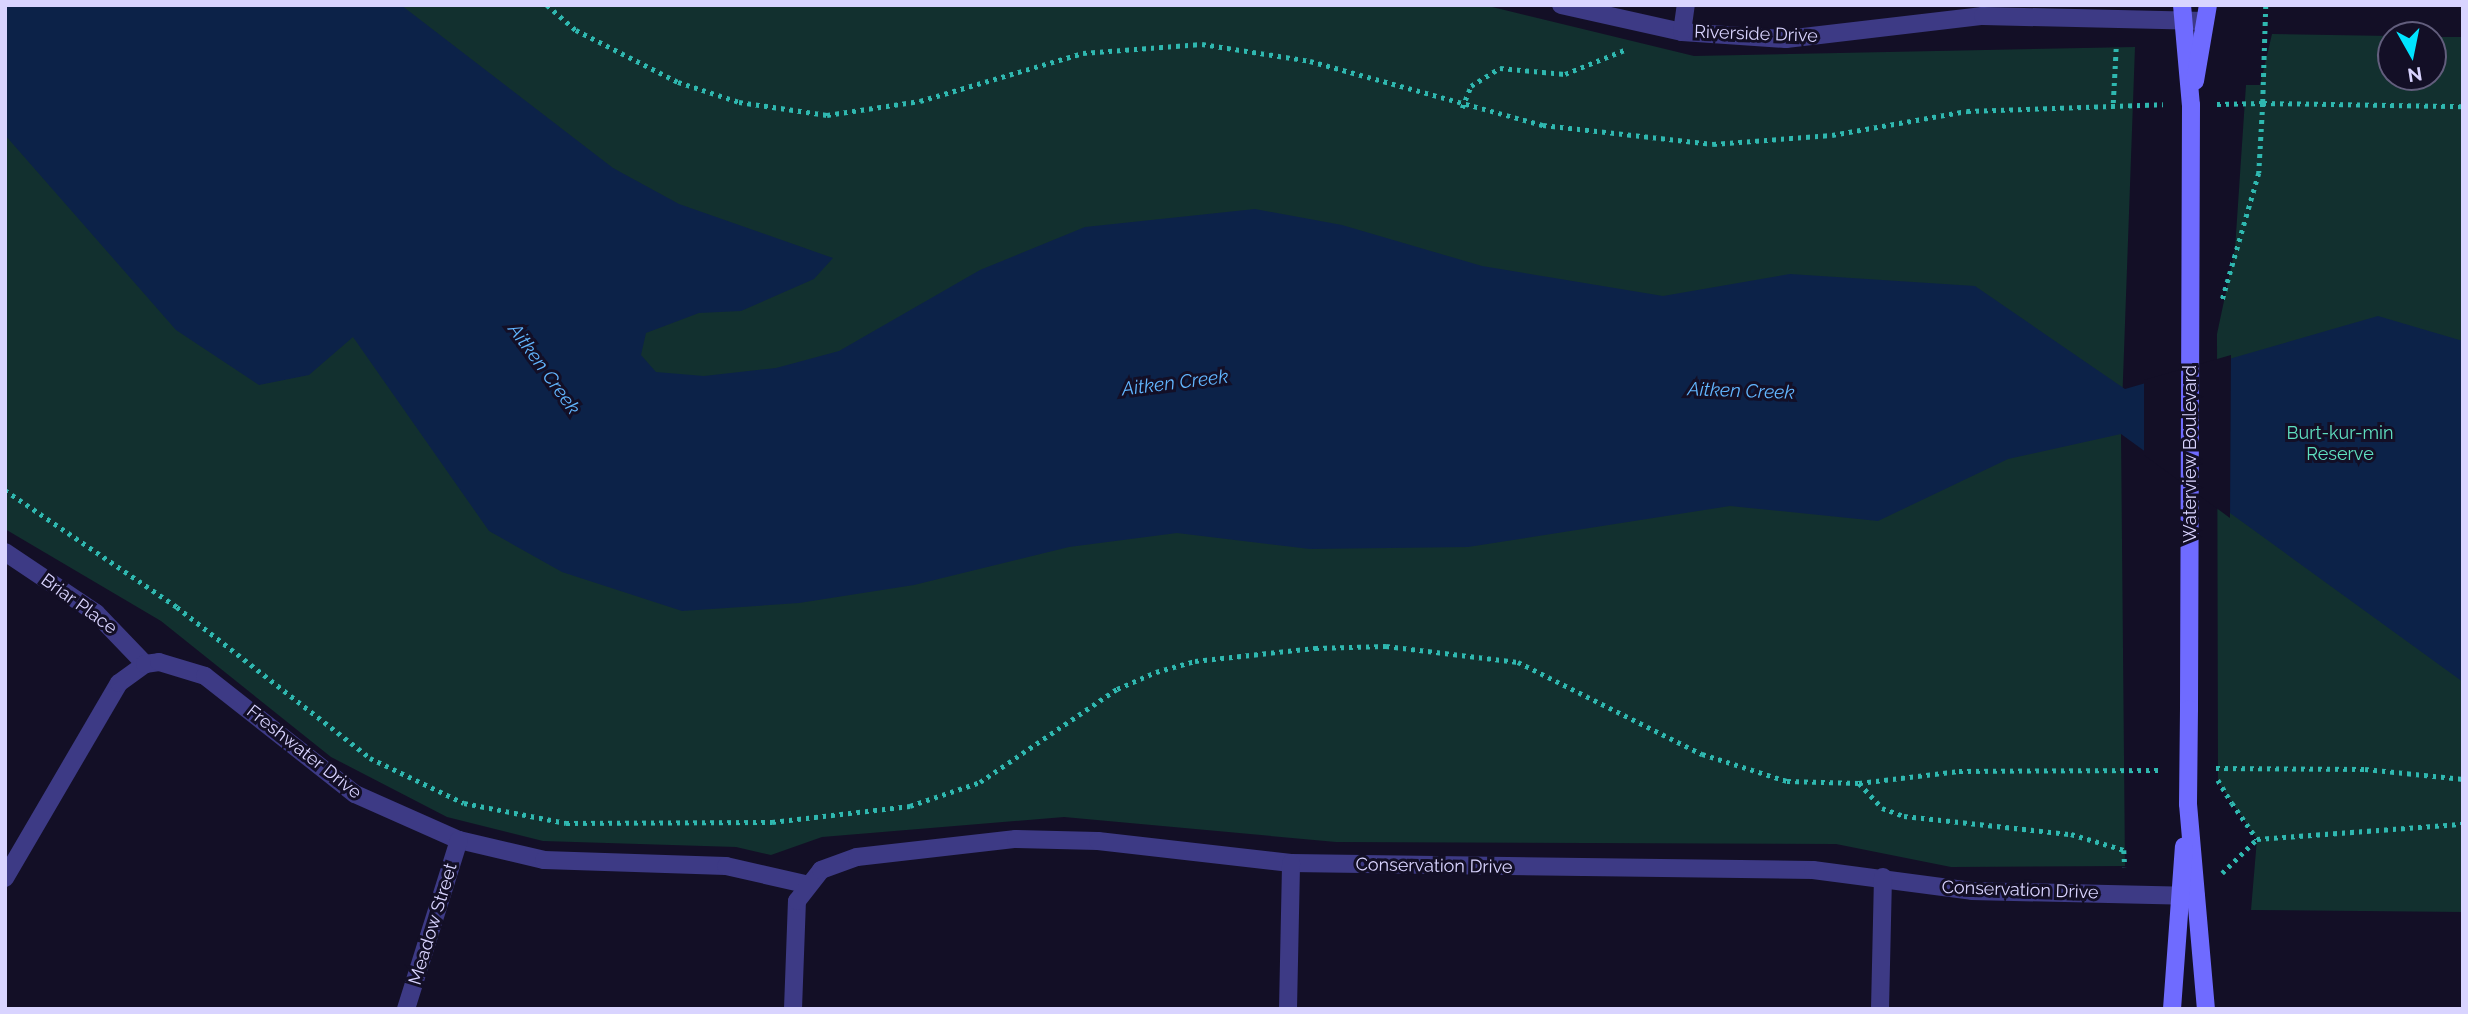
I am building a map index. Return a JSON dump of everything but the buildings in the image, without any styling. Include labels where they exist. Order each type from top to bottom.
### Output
[{"type":"street","name":"Riverside Drive","points":[[1561,5],[1682,32],[1786,39],[1983,16],[2117,18],[2206,13]]},
{"type":"street","points":[[1682,32],[1686,5]]},
{"type":"street","name":"Waterview Boulevard","points":[[2183,13],[2190,104],[2189,896],[2206,1009]]},
{"type":"street","name":"Waterview Boulevard","points":[[2190,104],[2206,13]]},
{"type":"street","name":"Briar Place","points":[[5,552],[96,613],[145,664]]},
{"type":"street","points":[[5,878],[120,683],[145,664]]},
{"type":"street","name":"Freshwater Drive","points":[[145,664],[189,666],[355,794],[459,840],[571,863],[726,866],[805,884]]},
{"type":"street","name":"Conservation Drive","points":[[805,884],[847,859],[1016,839],[1098,841],[1291,863],[1813,870],[1972,891],[2125,892],[2189,896]]},
{"type":"street","name":"Meadow Street","points":[[407,1009],[459,840]]},
{"type":"street","points":[[1288,1009],[1291,863]]},
{"type":"street","points":[[1880,1009],[1882,877]]},
{"type":"street","points":[[793,1009],[793,931],[805,884]]},
{"type":"street","name":"Waterview Boulevard","points":[[2172,1009],[2189,896]]},
{"type":"path","points":[[547,5],[576,30],[678,82],[784,112],[876,111],[1083,54],[1202,44],[1310,61],[1462,108],[1543,125],[1713,144],[1832,135],[1927,114],[2113,103],[2463,106]]},
{"type":"path","points":[[2220,312],[2259,173],[2266,5]]},
{"type":"path","points":[[2113,103],[2117,18]]},
{"type":"path","points":[[1462,108],[1471,86],[1485,74],[1500,68],[1587,70],[1618,57],[1644,25]]},
{"type":"path","points":[[5,490],[177,607],[370,758],[464,803],[515,816],[708,825],[910,806],[980,782],[1117,690],[1156,672],[1195,661],[1326,648],[1459,652],[1518,662],[1732,766],[1787,781],[1859,783],[1959,771],[2174,770]]},
{"type":"path","points":[[2200,769],[2365,769],[2463,779]]},
{"type":"path","points":[[1859,783],[1882,808],[1904,816],[2071,834],[2124,850],[2125,892]]},
{"type":"path","points":[[2232,803],[2257,839]]},
{"type":"path","points":[[2189,896],[2257,839],[2463,824]]},
{"type":"green space","points":[[5,5],[1484,5],[1694,56],[2135,47],[2121,434],[2125,866],[1951,867],[1836,844],[1336,842],[1064,817],[822,837],[771,855],[736,847],[543,841],[447,817],[331,757],[161,621],[5,529]]},
{"type":"green space","name":"Burt-kur-min Reserve","points":[[2272,34],[2377,36],[2377,91],[2447,91],[2447,37],[2463,37],[2463,912],[2251,910],[2257,839],[2218,782],[2217,334],[2235,249],[2246,85],[2260,85]]},
{"type":"water","name":"Aitken Creek","points":[[5,5],[401,5],[613,168],[679,204],[833,258],[814,279],[741,311],[699,313],[646,333],[641,355],[656,372],[704,376],[776,368],[839,351],[980,270],[1085,227],[1255,209],[1342,225],[1482,266],[1663,296],[1790,274],[1975,286],[2125,389],[2378,316],[2463,341],[2463,682],[2121,434],[2008,459],[1878,521],[1730,506],[1468,547],[1310,549],[1177,533],[1069,547],[914,585],[799,603],[682,611],[562,572],[489,531],[353,337],[309,375],[259,385],[176,330],[5,135]]},
{"type":"pier","points":[[2231,355],[2230,518],[2144,455],[2144,380]]}]
